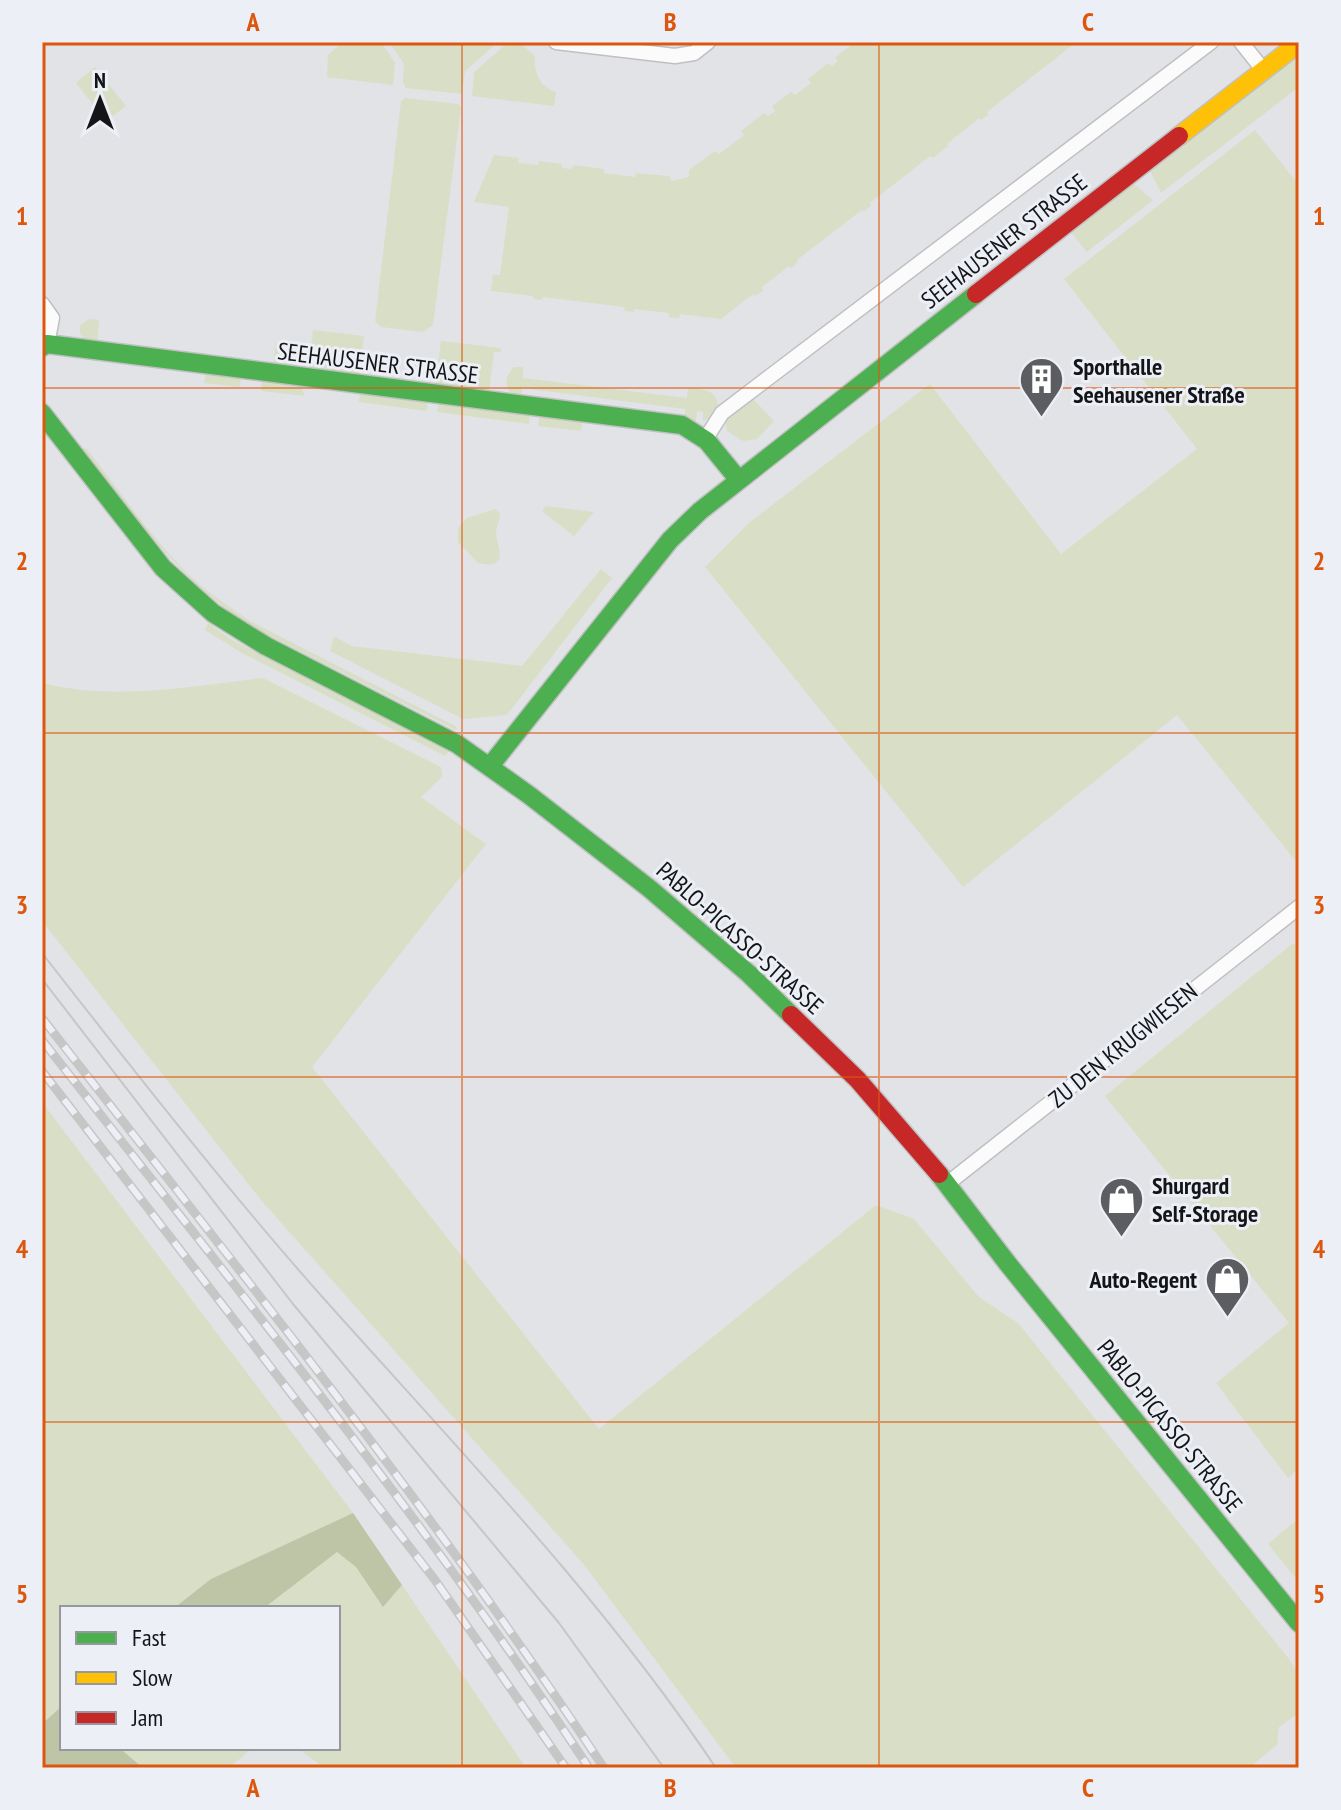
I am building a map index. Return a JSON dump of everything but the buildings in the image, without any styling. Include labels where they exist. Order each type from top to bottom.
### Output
[{"type":"street","points":[[556,42],[675,56],[694,53],[708,42]]},
{"type":"street","name":"SEEHAUSENER STRASSE","points":[[44,345],[682,425],[706,438],[722,413],[1211,42]]},
{"type":"street","points":[[1241,42],[1264,71]]},
{"type":"street","name":"SEEHAUSENER STRASSE","points":[[490,766],[661,550],[700,511],[1299,43]]},
{"type":"street","points":[[42,304],[52,318],[44,345]]},
{"type":"street","name":"PABLO-PICASSO-STRASSE","points":[[42,413],[156,559],[186,591],[213,613],[266,646],[444,735],[490,766],[719,946],[858,1080],[947,1184],[1008,1264],[1299,1623]]},
{"type":"street","points":[[706,438],[738,479]]},
{"type":"street","name":"ZU DEN KRUGWIESEN","points":[[947,1184],[1299,907]]},
{"type":"green space","points":[[343,42],[381,42],[395,63],[393,85],[327,77],[328,55]]},
{"type":"green space","points":[[389,42],[498,42],[465,71],[462,94],[406,88],[403,82],[404,64]]},
{"type":"green space","points":[[509,42],[520,43],[535,56],[539,78],[556,92],[554,106],[472,96],[474,72]]},
{"type":"green space","points":[[855,42],[1082,42],[1077,46],[1074,44],[933,158],[930,156],[870,203],[871,206],[762,287],[763,291],[755,296],[753,294],[721,319],[680,314],[679,318],[669,317],[669,313],[634,309],[634,312],[625,311],[624,307],[543,297],[542,300],[533,299],[533,296],[491,291],[493,275],[500,275],[509,207],[474,202],[494,155],[519,158],[518,163],[538,165],[539,161],[562,164],[562,168],[572,169],[573,165],[635,177],[636,173],[669,176],[672,181],[689,177],[689,170],[715,151],[719,154],[744,135],[741,131],[764,113],[768,116],[775,111],[772,106],[791,92],[795,95],[811,83],[808,79],[828,63],[832,66],[838,61],[835,58]]},
{"type":"green space","points":[[1299,55],[1299,87],[1161,193],[1150,171]]},
{"type":"green space","points":[[95,67],[126,106],[106,121],[76,83]]},
{"type":"green space","points":[[405,98],[458,104],[461,107],[433,325],[423,332],[381,327],[375,321],[401,101]]},
{"type":"green space","points":[[1255,130],[1299,185],[1299,865],[1177,715],[963,887],[705,567],[750,522],[930,384],[1061,554],[1197,449],[1064,279]]},
{"type":"green space","points":[[1134,184],[1153,200],[1087,252],[1071,232]]},
{"type":"green space","points":[[89,319],[99,320],[97,345],[86,340],[80,332],[80,325]]},
{"type":"green space","points":[[313,330],[364,336],[359,377],[308,371]]},
{"type":"green space","points":[[441,341],[501,348],[501,352],[494,352],[489,392],[435,386]]},
{"type":"green space","points":[[276,343],[294,348],[295,358],[291,366],[273,366]]},
{"type":"green space","points":[[514,367],[523,367],[523,378],[687,398],[688,388],[703,390],[711,392],[718,404],[712,418],[703,421],[703,412],[697,411],[696,421],[685,419],[685,409],[522,388],[521,397],[511,395],[507,387],[507,377]]},
{"type":"green space","points":[[206,371],[241,376],[240,387],[204,383]]},
{"type":"green space","points":[[262,379],[299,383],[305,396],[261,391]]},
{"type":"green space","points":[[360,391],[428,399],[427,411],[359,402]]},
{"type":"green space","points":[[753,399],[774,421],[757,439],[743,441],[727,431],[725,419]]},
{"type":"green space","points":[[439,401],[530,412],[529,424],[437,412]]},
{"type":"green space","points":[[540,413],[583,419],[581,431],[538,426]]},
{"type":"green space","points":[[82,448],[87,449],[167,551],[210,593],[252,622],[457,727],[456,730],[254,628],[227,609],[180,568],[160,546]]},
{"type":"green space","points":[[546,506],[594,512],[574,536],[542,511]]},
{"type":"green space","points":[[495,509],[500,513],[496,533],[500,556],[495,563],[478,563],[458,542],[458,528],[467,518]]},
{"type":"green space","points":[[601,569],[612,578],[507,715],[463,719],[330,651],[334,636],[351,646],[522,666]]},
{"type":"green space","points":[[208,623],[234,641],[449,751],[445,756],[242,653],[205,630]]},
{"type":"green space","points":[[263,678],[441,767],[442,777],[421,797],[486,844],[312,1067],[599,1429],[876,1205],[914,1219],[979,1297],[1018,1323],[1289,1659],[1299,1675],[1299,1713],[1279,1727],[1277,1745],[1249,1768],[736,1768],[585,1566],[261,1200],[42,921],[42,683],[124,692]]},
{"type":"green space","points":[[1292,944],[1299,945],[1299,1467],[1288,1478],[1216,1383],[1289,1323],[1105,1096]]},
{"type":"green space","points":[[42,1102],[353,1513],[211,1579],[177,1606],[60,1606],[60,1708],[42,1724]]},
{"type":"green space","points":[[353,1513],[402,1585],[383,1607],[356,1567],[337,1552],[267,1606],[177,1606],[211,1579]]},
{"type":"green space","points":[[1299,1518],[1299,1582],[1268,1544]]},
{"type":"green space","points":[[337,1552],[356,1567],[383,1606],[402,1585],[526,1768],[324,1768],[301,1750],[340,1750],[340,1606],[267,1606]]},
{"type":"green space","points":[[60,1708],[60,1750],[123,1750],[143,1768],[42,1768],[42,1724]]},
{"type":"green space","points":[[250,1750],[229,1768],[143,1768],[123,1751]]},
{"type":"tram line","points":[[42,953],[281,1250],[575,1582],[624,1642],[716,1768]]},
{"type":"tram line","points":[[42,979],[293,1304],[559,1623],[664,1768]]},
{"type":"railway","points":[[42,1018],[401,1481],[604,1768]]},
{"type":"railway","points":[[42,1040],[392,1489],[589,1768]]},
{"type":"railway","points":[[42,1071],[435,1580],[566,1768]]},
{"type":"traffic: fast","points":[[490,766],[670,540],[700,511],[976,294]]},
{"type":"traffic: fast","points":[[42,347],[47,344],[682,425],[707,441],[738,479]]},
{"type":"traffic: fast","points":[[42,413],[163,568],[213,613],[266,646],[457,744],[529,795],[650,889],[749,974],[791,1015]]},
{"type":"traffic: fast","points":[[939,1174],[1008,1264],[1299,1623]]},
{"type":"traffic: slow","points":[[1179,136],[1299,43]]},
{"type":"traffic: jam","points":[[976,294],[1179,136]]},
{"type":"traffic: jam","points":[[791,1015],[858,1080],[939,1174]]},
{"type":"place","name":"Sporthalle Seehausener Straße","points":[[1042,419]]},
{"type":"place","name":"Shurgard Self-Storage","points":[[1121,1238]]},
{"type":"place","name":"Auto-Regent","points":[[1228,1318]]}]
